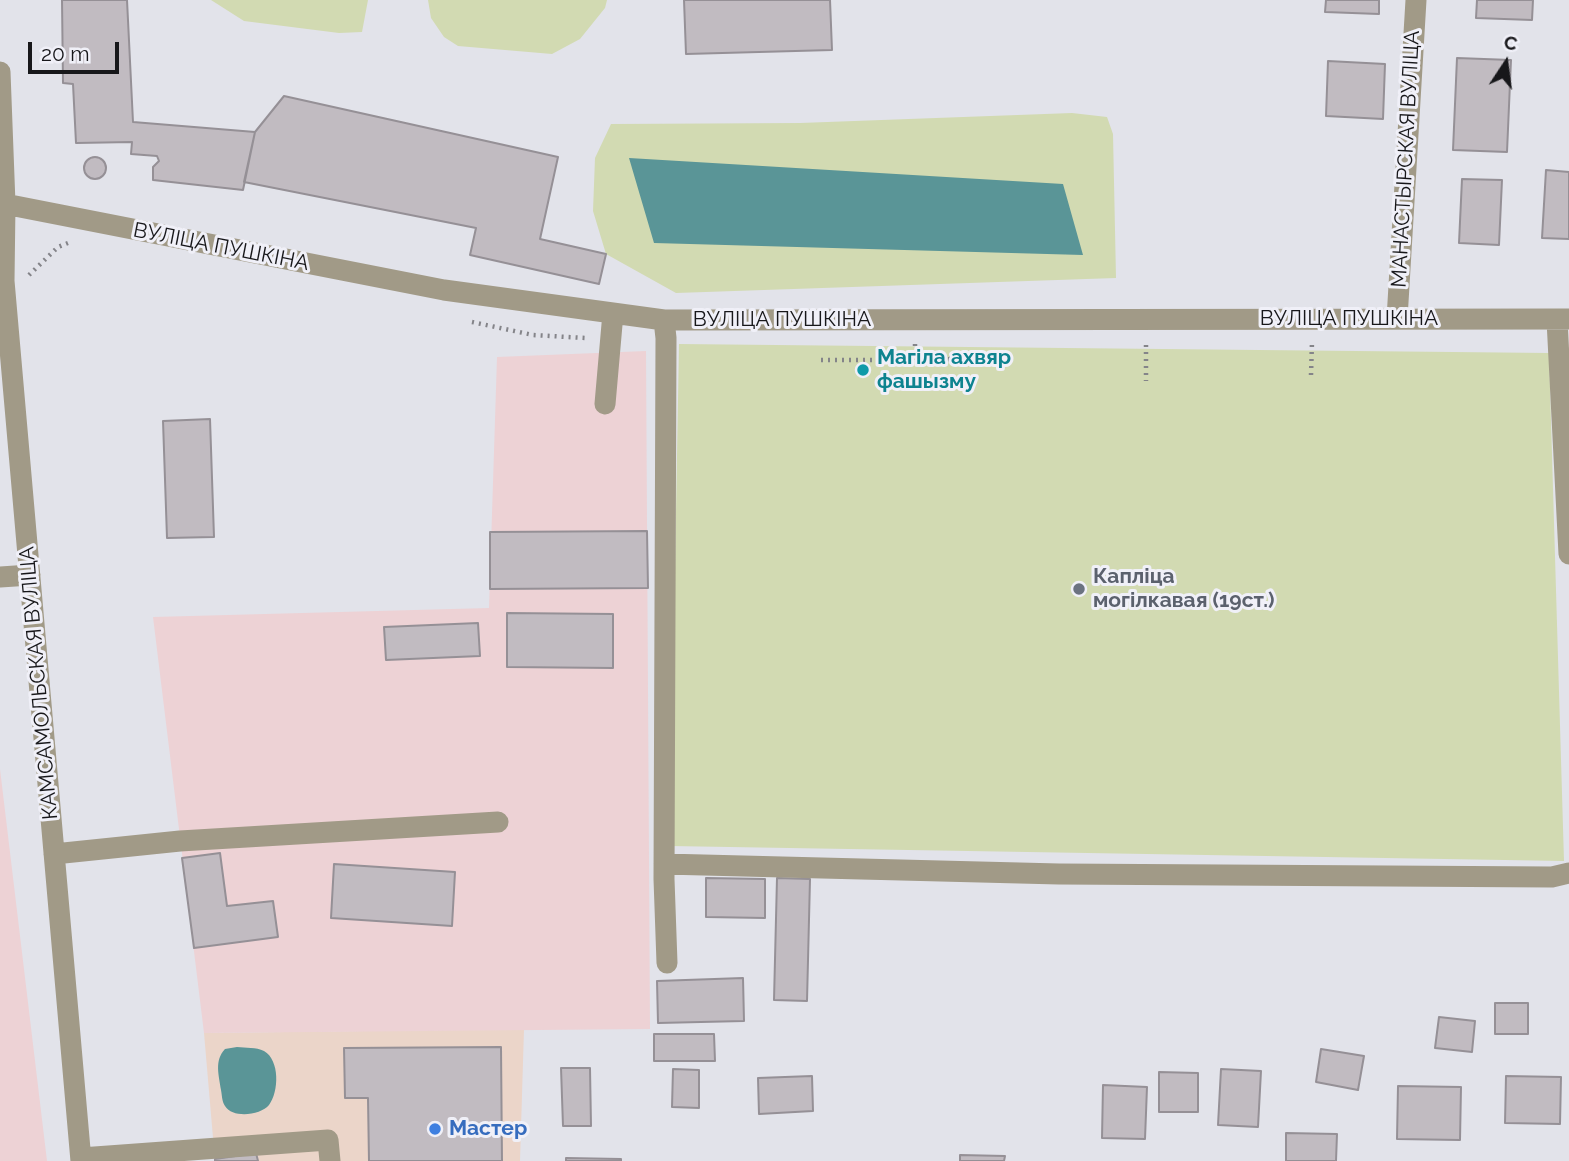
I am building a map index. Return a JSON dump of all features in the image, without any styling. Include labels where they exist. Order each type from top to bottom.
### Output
[{"type":"street","name":"МАНАСТЫРСКАЯ ВУЛІЦА","points":[[1397,319],[1416,0]]},
{"type":"street","name":"КАМСАМОЛЬСКАЯ ВУЛІЦА","points":[[0,72],[9,433],[30,575],[81,1159]]},
{"type":"street","name":"ВУЛІЦА ПУШКІНА","points":[[3,204],[444,290],[664,320],[1563,320]]},
{"type":"street","points":[[605,404],[613,313]]},
{"type":"street","points":[[664,320],[664,864],[667,963]]},
{"type":"street","points":[[1563,320],[1569,554]]},
{"type":"street","points":[[0,577],[30,575]]},
{"type":"street","points":[[54,854],[180,841],[498,822]]},
{"type":"street","points":[[664,864],[1073,874],[1552,877],[1569,873]]},
{"type":"street","points":[[81,1159],[328,1140],[330,1161]]},
{"type":"path","points":[[915,339],[915,360]]},
{"type":"path","points":[[1146,341],[1146,381]]},
{"type":"path","points":[[1311,375],[1312,342]]},
{"type":"path","points":[[821,360],[954,359]]},
{"type":"shaded area","points":[[646,351],[650,1029],[204,1033],[153,617],[489,608],[497,357]]},
{"type":"shaded area","points":[[0,769],[47,1161],[0,1161]]},
{"type":"shaded area","points":[[524,1029],[520,1161],[215,1161],[204,1033]]},
{"type":"green space","points":[[211,0],[368,0],[362,32],[339,33],[244,21]]},
{"type":"green space","points":[[428,0],[607,0],[605,8],[580,39],[552,54],[458,46],[444,37],[431,18]]},
{"type":"green space","points":[[1072,113],[1107,117],[1113,134],[1116,278],[676,293],[606,254],[593,211],[595,158],[611,124],[800,123]]},
{"type":"green space","points":[[679,344],[1549,353],[1564,861],[670,846]]},
{"type":"water","points":[[629,158],[1063,184],[1083,255],[654,243]]},
{"type":"water","points":[[237,1047],[264,1051],[273,1061],[275,1092],[269,1105],[254,1113],[234,1113],[225,1106],[223,1100],[218,1074],[219,1058],[225,1049]]},
{"type":"building","points":[[62,0],[127,0],[133,122],[255,132],[243,190],[153,180],[153,167],[159,161],[157,156],[131,154],[132,142],[76,143],[73,84],[63,83]]},
{"type":"building","points":[[684,0],[830,0],[832,50],[686,54]]},
{"type":"building","points":[[1326,0],[1379,0],[1379,14],[1325,12]]},
{"type":"building","points":[[1477,0],[1533,0],[1532,20],[1476,18]]},
{"type":"building","points":[[1457,58],[1511,60],[1507,152],[1453,150]]},
{"type":"building","points":[[1328,61],[1385,64],[1383,119],[1326,116]]},
{"type":"building","points":[[284,96],[558,157],[540,239],[606,254],[599,284],[470,255],[476,228],[244,182],[255,132]]},
{"type":"building","points":[[95,157],[103,160],[106,168],[103,176],[95,179],[87,176],[84,168],[87,160]]},
{"type":"building","points":[[1546,170],[1569,172],[1569,239],[1542,238]]},
{"type":"building","points":[[1462,179],[1502,180],[1499,245],[1459,243]]},
{"type":"building","points":[[210,419],[214,537],[167,538],[163,421]]},
{"type":"building","points":[[647,531],[648,588],[490,589],[490,532]]},
{"type":"building","points":[[507,613],[613,614],[613,668],[507,667]]},
{"type":"building","points":[[478,623],[480,656],[386,660],[384,627]]},
{"type":"building","points":[[220,853],[227,906],[273,901],[278,937],[194,948],[182,858]]},
{"type":"building","points":[[334,864],[455,872],[452,926],[331,918]]},
{"type":"building","points":[[706,878],[765,879],[765,918],[706,917]]},
{"type":"building","points":[[777,878],[810,879],[807,1001],[774,1000]]},
{"type":"building","points":[[743,978],[744,1021],[658,1023],[657,981]]},
{"type":"building","points":[[1495,1003],[1528,1003],[1528,1034],[1495,1034]]},
{"type":"building","points":[[1439,1017],[1475,1021],[1472,1052],[1435,1048]]},
{"type":"building","points":[[654,1034],[714,1034],[715,1061],[654,1061]]},
{"type":"building","name":"Мастер","points":[[501,1047],[502,1161],[369,1161],[368,1098],[345,1098],[344,1048]]},
{"type":"building","points":[[1321,1049],[1364,1056],[1358,1090],[1316,1082]]},
{"type":"building","points":[[561,1068],[590,1068],[591,1126],[563,1126]]},
{"type":"building","points":[[673,1069],[699,1070],[699,1108],[672,1107]]},
{"type":"building","points":[[1221,1069],[1261,1071],[1258,1127],[1218,1125]]},
{"type":"building","points":[[1159,1072],[1198,1073],[1198,1112],[1159,1112]]},
{"type":"building","points":[[812,1076],[813,1111],[759,1114],[758,1078]]},
{"type":"building","points":[[1506,1076],[1561,1077],[1560,1124],[1505,1123]]},
{"type":"building","points":[[1103,1085],[1147,1087],[1145,1139],[1102,1138]]},
{"type":"building","points":[[1398,1086],[1461,1087],[1460,1140],[1397,1139]]},
{"type":"building","points":[[1286,1133],[1337,1134],[1336,1161],[1286,1161]]},
{"type":"building","points":[[256,1153],[258,1161],[215,1161],[215,1159]]},
{"type":"building","points":[[960,1155],[1005,1156],[1004,1161],[960,1161]]},
{"type":"building","points":[[566,1158],[621,1159],[621,1161],[566,1161]]},
{"type":"place","name":"Магіла ахвяр фашызму","points":[[863,370]]},
{"type":"place","name":"Капліца могілкавая (19ст.)","points":[[1079,589]]},
{"type":"place","name":"Мастер","points":[[435,1129]]}]
